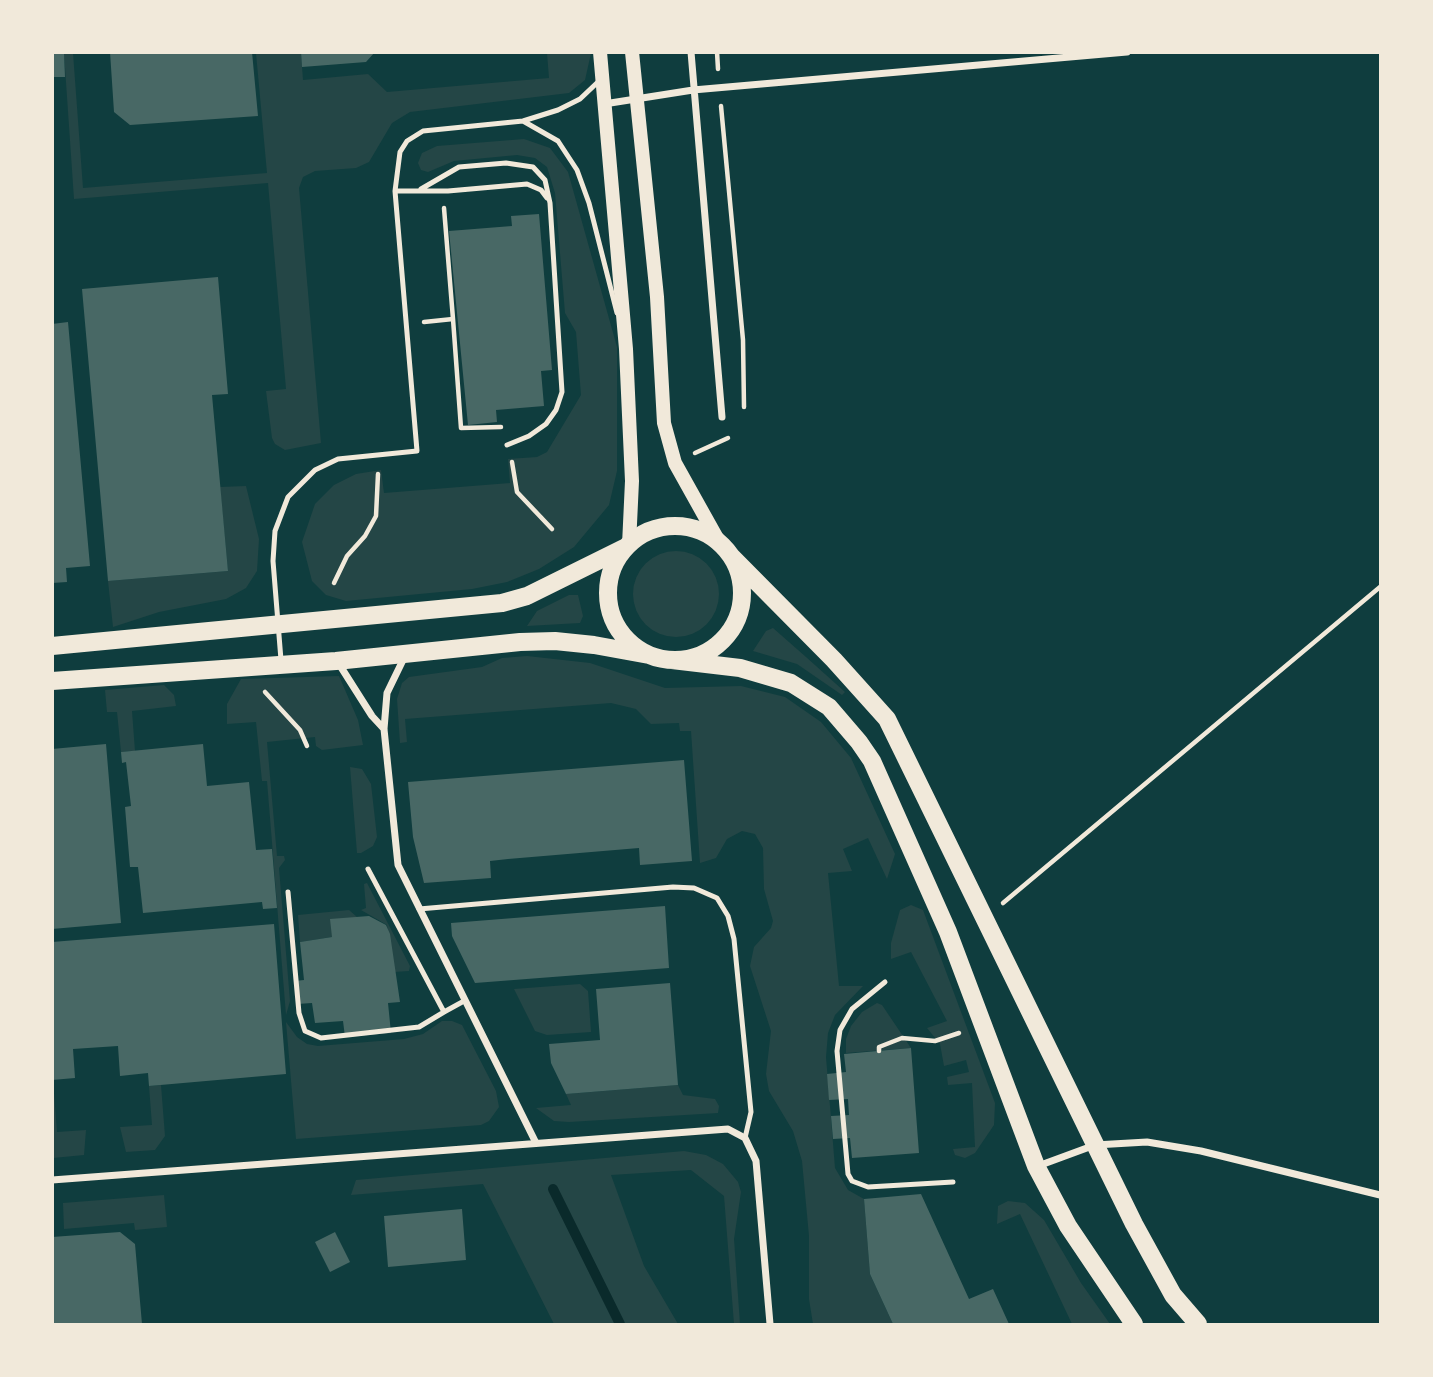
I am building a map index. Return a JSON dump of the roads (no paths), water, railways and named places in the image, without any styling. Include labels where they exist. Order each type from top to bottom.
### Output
[{"type":"main road","points":[[600,52],[626,349],[632,481],[626,547],[608,580],[608,603],[615,625],[630,643],[649,655]]},
{"type":"main road","points":[[632,52],[657,297],[661,398],[668,445],[675,463],[718,540],[732,557],[887,719],[1165,1283],[1198,1325]]},
{"type":"main road","points":[[52,646],[502,603],[527,596],[626,547],[653,529],[676,525],[698,529],[718,540]]},
{"type":"main road","points":[[672,660],[690,659],[707,653],[734,627],[742,602],[743,586],[732,557]]},
{"type":"main road","points":[[52,681],[336,661],[555,641],[740,668],[791,683],[829,707],[872,761],[948,932],[1036,1166],[1068,1226],[1135,1325]]},
{"type":"street","points":[[691,52],[722,417]]},
{"type":"street","points":[[604,104],[693,90],[1127,52]]},
{"type":"street","points":[[407,654],[387,693],[384,729],[398,865],[417,910],[536,1143]]},
{"type":"street","points":[[336,661],[384,729]]},
{"type":"street","points":[[52,1180],[721,1129],[745,1138],[755,1161],[770,1325]]},
{"type":"street","points":[[1036,1166],[1095,1145],[1129,1141],[1172,1145],[1381,1195]]},
{"type":"lane","points":[[282,665],[277,623],[275,531],[288,497],[305,478],[326,464],[376,454],[417,451],[395,191],[400,152],[414,135],[441,127],[523,121],[570,105],[601,79]]},
{"type":"lane","points":[[523,121],[558,141],[578,170],[626,349]]},
{"type":"lane","points":[[421,189],[459,167],[516,163],[541,172],[548,188],[562,392],[556,410],[546,424],[529,436],[507,445]]},
{"type":"lane","points":[[395,191],[527,184],[541,190],[550,203]]},
{"type":"lane","points":[[368,869],[444,1012]]},
{"type":"lane","points":[[417,910],[673,887],[694,888],[717,898],[727,916],[734,939],[751,1112],[745,1138]]},
{"type":"lane","points":[[288,892],[299,1013],[305,1031],[321,1038],[403,1031],[419,1027],[464,1001]]},
{"type":"lane","points":[[884,982],[852,1009],[840,1030],[838,1040],[848,1174],[852,1181],[868,1186],[953,1181]]},
{"type":"waterway","points":[[553,1189],[620,1324]]}]
